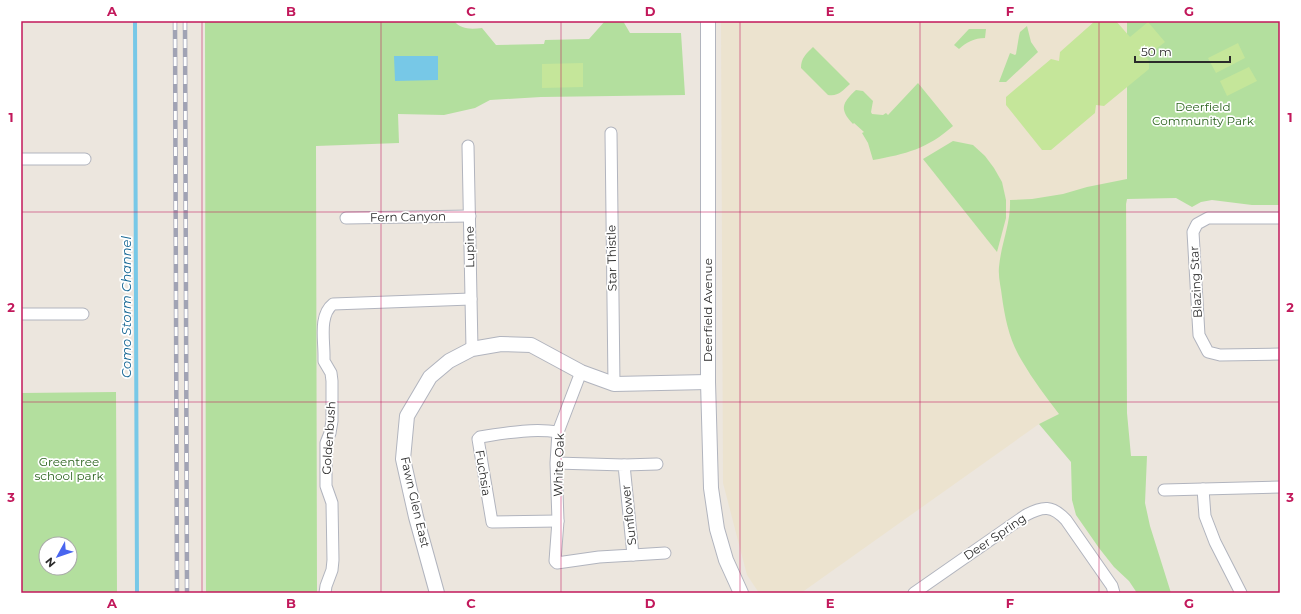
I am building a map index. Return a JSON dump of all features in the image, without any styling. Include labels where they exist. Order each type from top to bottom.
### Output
[{"type":"street","name":"Deerfield Avenue","points":[[708,21],[708,382],[710,488],[717,529],[726,560],[741,593]]},
{"type":"street","name":"Star Thistle","points":[[611,133],[614,384]]},
{"type":"street","name":"Lupine","points":[[468,146],[472,349]]},
{"type":"street","points":[[21,159],[85,158]]},
{"type":"street","name":"Fern Canyon","points":[[346,218],[470,216]]},
{"type":"street","name":"Blazing Star","points":[[1280,218],[1208,218],[1197,224],[1193,232],[1199,335],[1208,352],[1220,355],[1280,354]]},
{"type":"street","name":"Goldenbush","points":[[325,593],[332,570],[333,560],[332,503],[326,486],[326,443],[330,433],[332,421],[332,376],[324,361],[324,321],[326,310],[332,304],[471,299]]},
{"type":"street","points":[[21,314],[83,314]]},
{"type":"street","name":"Fawn Glen East","points":[[437,593],[416,517],[403,460],[407,416],[430,376],[449,361],[472,349],[501,344],[531,346],[581,372],[614,384],[708,382]]},
{"type":"street","name":"White Oak","points":[[556,562],[558,521],[556,463],[558,432],[581,372]]},
{"type":"street","name":"Fuchsia","points":[[558,432],[537,429],[480,437],[478,439],[492,522],[558,521]]},
{"type":"street","points":[[556,463],[624,465],[657,464]]},
{"type":"street","name":"Sunflower","points":[[556,562],[633,555],[624,465]]},
{"type":"street","points":[[1164,490],[1280,487]]},
{"type":"street","points":[[1203,489],[1205,516],[1212,536],[1241,593]]},
{"type":"street","name":"Deer Spring","points":[[914,593],[1026,515],[1037,509],[1050,508],[1059,512],[1066,520],[1112,586],[1114,593]]},
{"type":"street","points":[[633,555],[666,553]]},
{"type":"shaded area","points":[[721,21],[1127,21],[1126,402],[1099,396],[1039,424],[801,593],[759,593],[747,575],[723,483]]},
{"type":"green space","points":[[205,21],[454,21],[460,26],[471,29],[482,28],[496,45],[544,44],[545,40],[589,39],[605,21],[623,21],[630,33],[681,33],[685,95],[541,97],[490,100],[475,108],[444,115],[398,114],[399,143],[316,146],[317,593],[206,593]]},
{"type":"green space","points":[[1095,21],[1116,21],[1130,37],[1148,22],[1165,42],[1146,57],[1149,61],[1149,69],[1104,106],[1096,105],[1095,113],[1051,150],[1042,150],[1006,105],[1006,97],[1051,59],[1059,61],[1060,52]]},
{"type":"green space","name":"Deerfield Community Park","points":[[1127,21],[1280,21],[1280,205],[1252,205],[1212,200],[1201,202],[1192,207],[1176,198],[1127,199],[1126,204],[1127,413],[1131,456],[1147,456],[1145,503],[1150,526],[1171,593],[1137,593],[1129,581],[1114,567],[1099,548],[1076,515],[1072,500],[1071,462],[1039,424],[1059,414],[1044,395],[1014,346],[1005,314],[999,274],[1000,258],[1009,217],[1010,200],[1032,199],[1063,194],[1087,187],[1127,179]]},
{"type":"green space","points":[[1027,26],[1031,42],[1038,52],[1006,82],[999,82],[1010,53],[1016,54],[1020,32]]},
{"type":"green space","points":[[969,29],[986,29],[985,38],[971,41],[959,49],[954,45]]},
{"type":"green space","points":[[1238,43],[1245,58],[1216,73],[1208,58]]},
{"type":"green space","points":[[813,47],[850,84],[843,91],[835,95],[828,95],[801,68],[803,59]]},
{"type":"green space","points":[[583,63],[583,87],[542,88],[542,64]]},
{"type":"green space","points":[[1249,67],[1257,81],[1227,96],[1220,81]]},
{"type":"green space","points":[[918,83],[953,126],[934,140],[916,149],[906,153],[873,160],[868,143],[862,133],[864,132],[849,119],[844,110],[845,103],[856,90],[863,91],[873,101],[872,114],[883,115],[886,113],[888,115]]},
{"type":"green space","points":[[953,141],[973,145],[985,156],[1002,182],[1006,200],[1006,218],[997,252],[923,159]]},
{"type":"green space","name":"Greentree school park","points":[[116,392],[117,593],[21,593],[21,393]]},
{"type":"water","points":[[394,56],[438,56],[438,80],[395,81]]},
{"type":"waterway","name":"Como Storm Channel","points":[[135,21],[137,593]]},
{"type":"railway","points":[[175,21],[177,593]]},
{"type":"railway","points":[[185,21],[187,593]]}]
